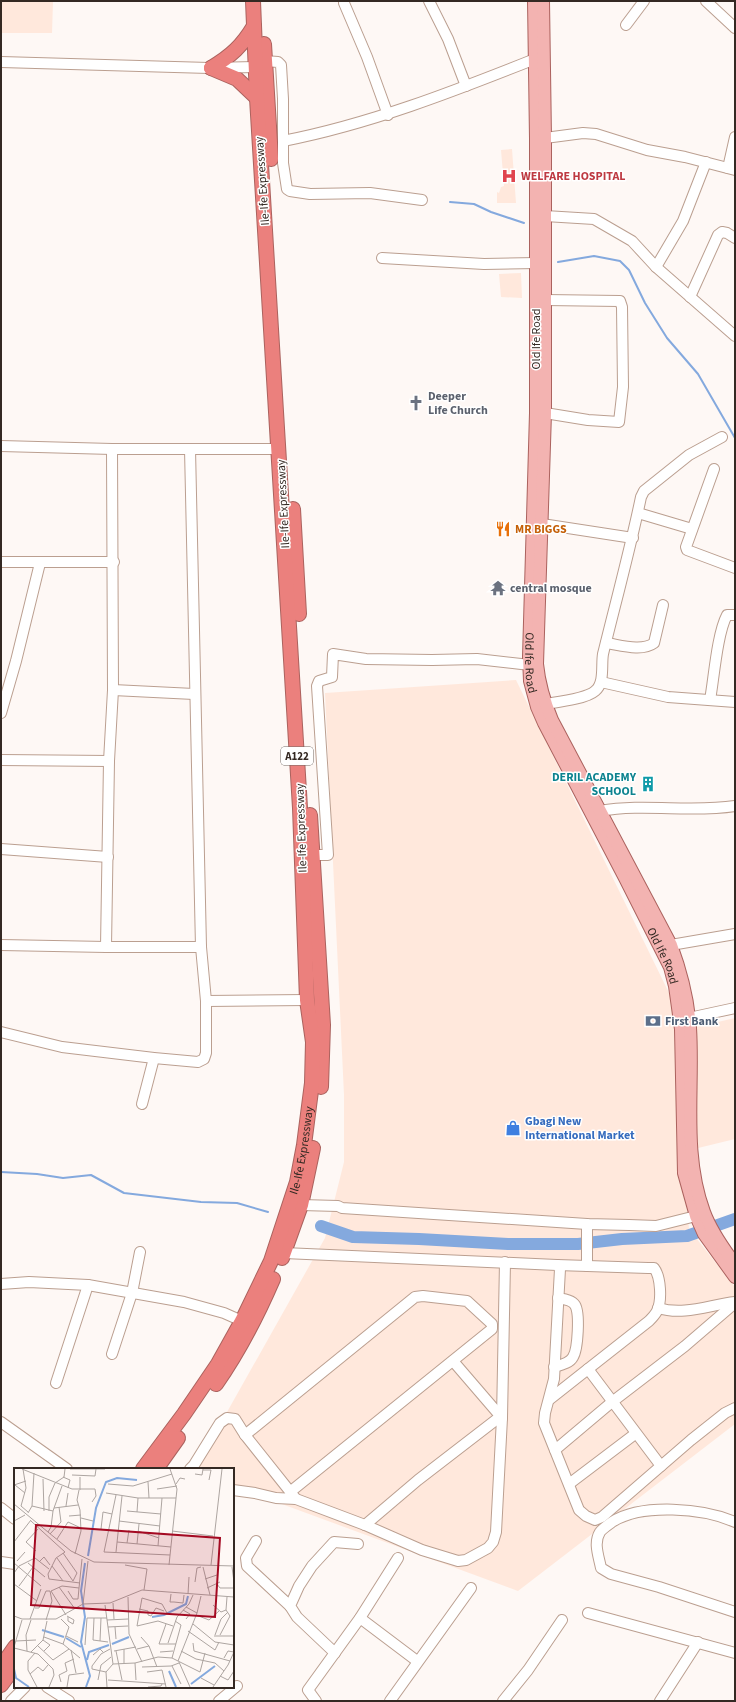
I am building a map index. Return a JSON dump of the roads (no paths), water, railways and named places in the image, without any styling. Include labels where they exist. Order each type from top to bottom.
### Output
[{"type":"highway","name":"Ile-Ife Expressway","points":[[157,1468],[230,1363],[264,1300],[284,1253],[301,1204],[314,1144],[322,1063],[323,1026],[296,561],[260,64],[254,26],[253,1]]},
{"type":"highway","name":"Ile-Ife Expressway","points":[[144,1468],[184,1414],[218,1364],[242,1321],[271,1261],[297,1182],[304,1145],[312,1083],[313,1042],[307,1000],[300,808],[280,449],[257,98],[260,64],[262,1]]},
{"type":"highway","points":[[211,68],[228,57],[243,44],[254,26]]},
{"type":"highway","points":[[211,68],[237,79],[257,98]]},
{"type":"highway","points":[[1,1667],[14,1648]]},
{"type":"highway","points":[[1,1685],[14,1667]]},
{"type":"main road","name":"Old Ife Road","points":[[534,1],[535,59],[545,216],[546,300],[545,413],[539,469],[530,681],[537,707],[544,723],[629,876],[671,945],[684,984],[689,1018],[689,1172]]},
{"type":"main road","name":"Old Ife Road","points":[[543,1],[545,138],[541,164],[536,263],[539,469],[542,524],[537,664],[539,679],[545,704],[552,720],[600,811],[670,967],[675,986],[681,1029],[689,1172],[697,1191],[706,1230],[735,1277]]},
{"type":"main road","name":"Old Ife Road","points":[[706,1230],[735,1264]]},
{"type":"street","points":[[429,1],[448,39],[466,86]]},
{"type":"street","points":[[626,25],[644,1]]},
{"type":"street","points":[[706,1],[735,28]]},
{"type":"street","points":[[344,3],[368,57],[388,115]]},
{"type":"street","points":[[283,141],[324,133],[388,115],[535,59]]},
{"type":"street","points":[[1,62],[211,68],[260,64],[274,61],[281,65],[286,186],[290,191],[310,194],[370,192],[422,200]]},
{"type":"street","points":[[545,138],[583,133],[596,134],[647,150],[732,169],[735,138]]},
{"type":"street","points":[[656,267],[683,221],[706,162]]},
{"type":"street","points":[[545,216],[594,219],[632,241],[656,267],[735,336]]},
{"type":"street","points":[[690,297],[718,235],[722,232],[735,238]]},
{"type":"street","points":[[382,258],[484,264],[536,263]]},
{"type":"street","points":[[545,413],[588,420],[620,422],[623,387],[622,307],[620,301],[546,300]]},
{"type":"street","points":[[545,704],[588,696],[596,691],[600,682],[603,656],[644,491],[689,455],[722,437]]},
{"type":"street","points":[[1,446],[112,449],[280,449]]},
{"type":"street","points":[[106,947],[109,761],[113,690],[114,562],[112,449]]},
{"type":"street","points":[[1,1032],[62,1047],[154,1058],[198,1062],[204,1059],[206,1053],[206,1001],[201,947],[194,694],[190,449]]},
{"type":"street","points":[[714,469],[686,544],[687,550],[735,568]]},
{"type":"street","points":[[638,513],[692,529]]},
{"type":"street","points":[[542,524],[633,538]]},
{"type":"street","points":[[1,562],[114,562]]},
{"type":"street","points":[[1,713],[16,661],[40,563]]},
{"type":"street","points":[[606,643],[643,648],[650,646],[654,643],[663,605]]},
{"type":"street","points":[[710,700],[720,638],[725,619],[727,615],[735,615]]},
{"type":"street","points":[[312,855],[328,855],[317,686],[319,681],[332,677],[333,654],[366,659],[432,660],[477,658],[530,665]]},
{"type":"street","points":[[600,682],[668,697],[735,702]]},
{"type":"street","points":[[113,690],[194,694]]},
{"type":"street","points":[[1,760],[109,761]]},
{"type":"street","points":[[600,811],[657,808],[698,810],[735,806]]},
{"type":"street","points":[[1,849],[108,856]]},
{"type":"street","points":[[671,945],[735,934]]},
{"type":"street","points":[[1,945],[201,947]]},
{"type":"street","points":[[206,1001],[307,1000]]},
{"type":"street","points":[[689,1018],[735,1008]]},
{"type":"street","points":[[142,1104],[154,1058]]},
{"type":"street","points":[[301,1204],[397,1213],[587,1226],[656,1226],[706,1230]]},
{"type":"street","points":[[587,1226],[587,1264]]},
{"type":"street","points":[[112,1354],[132,1293],[140,1252]]},
{"type":"street","points":[[284,1253],[471,1262],[557,1265],[587,1264],[654,1268],[659,1284],[658,1308],[656,1313],[649,1321],[550,1398]]},
{"type":"street","points":[[191,1468],[220,1423],[227,1418],[235,1419],[293,1495],[422,1550],[458,1561],[466,1560],[488,1548],[494,1542],[496,1532],[501,1417],[498,1326],[504,1262]]},
{"type":"street","points":[[557,1265],[560,1269],[554,1379],[545,1413],[544,1423],[580,1510],[586,1516],[595,1520],[602,1517],[725,1413],[735,1408]]},
{"type":"street","points":[[1,1284],[29,1282],[88,1285],[184,1302],[224,1313],[242,1321]]},
{"type":"street","points":[[56,1383],[88,1285]]},
{"type":"street","points":[[246,1435],[415,1297],[423,1296],[468,1301],[498,1326]]},
{"type":"street","points":[[554,1367],[568,1362],[573,1358],[576,1352],[578,1332],[575,1304],[558,1298]]},
{"type":"street","points":[[658,1308],[674,1312],[735,1302]]},
{"type":"street","points":[[555,1450],[612,1402],[685,1346],[735,1302]]},
{"type":"street","points":[[234,1490],[255,1492],[276,1498],[293,1495],[453,1361],[498,1326]]},
{"type":"street","points":[[453,1361],[501,1417]]},
{"type":"street","points":[[588,1369],[635,1434],[661,1466]]},
{"type":"street","points":[[365,1525],[418,1480],[501,1417]]},
{"type":"street","points":[[1,1422],[66,1468]]},
{"type":"street","points":[[569,1484],[635,1434]]},
{"type":"street","points":[[1,1508],[14,1518]]},
{"type":"street","points":[[735,1522],[708,1514],[688,1511],[649,1510],[634,1513],[619,1518],[604,1527],[600,1533],[597,1553],[601,1568],[611,1574],[659,1587],[735,1612]]},
{"type":"street","points":[[256,1540],[246,1558],[247,1566],[290,1606],[297,1617],[335,1654]]},
{"type":"street","points":[[290,1606],[299,1586],[312,1566],[334,1542],[358,1544]]},
{"type":"street","points":[[316,1701],[308,1690],[360,1618],[398,1558]]},
{"type":"street","points":[[1,1562],[14,1564]]},
{"type":"street","points":[[390,1701],[417,1661],[471,1588]]},
{"type":"street","points":[[588,1613],[735,1653]]},
{"type":"street","points":[[360,1618],[417,1661]]},
{"type":"street","points":[[502,1701],[528,1670],[562,1620]]},
{"type":"street","points":[[660,1701],[698,1642]]},
{"type":"street","points":[[219,1701],[237,1686]]},
{"type":"street","points":[[11,1701],[25,1688]]},
{"type":"street","points":[[49,1688],[69,1701]]},
{"type":"waterway","points":[[450,202],[474,204],[491,212],[524,223]]},
{"type":"waterway","points":[[558,262],[594,256],[620,261],[629,270],[645,303],[667,338],[698,374],[735,438]]},
{"type":"waterway","points":[[1,1172],[37,1174],[63,1178],[91,1175],[124,1193],[201,1202],[237,1203],[268,1212]]},
{"type":"waterway","points":[[321,1226],[353,1237],[508,1244],[578,1244],[622,1239],[687,1236],[735,1219]]},
{"type":"place","name":"WELFARE HOSPITAL","points":[[509,176]]},
{"type":"place","name":"Deeper Life Church","points":[[416,403]]},
{"type":"place","name":"MR BIGGS","points":[[503,529]]},
{"type":"place","name":"central mosque","points":[[498,588]]},
{"type":"place","name":"DERIL ACADEMY SCHOOL","points":[[648,784]]},
{"type":"place","name":"First Bank","points":[[653,1021]]},
{"type":"place","name":"Gbagi New International Market","points":[[513,1128]]}]
